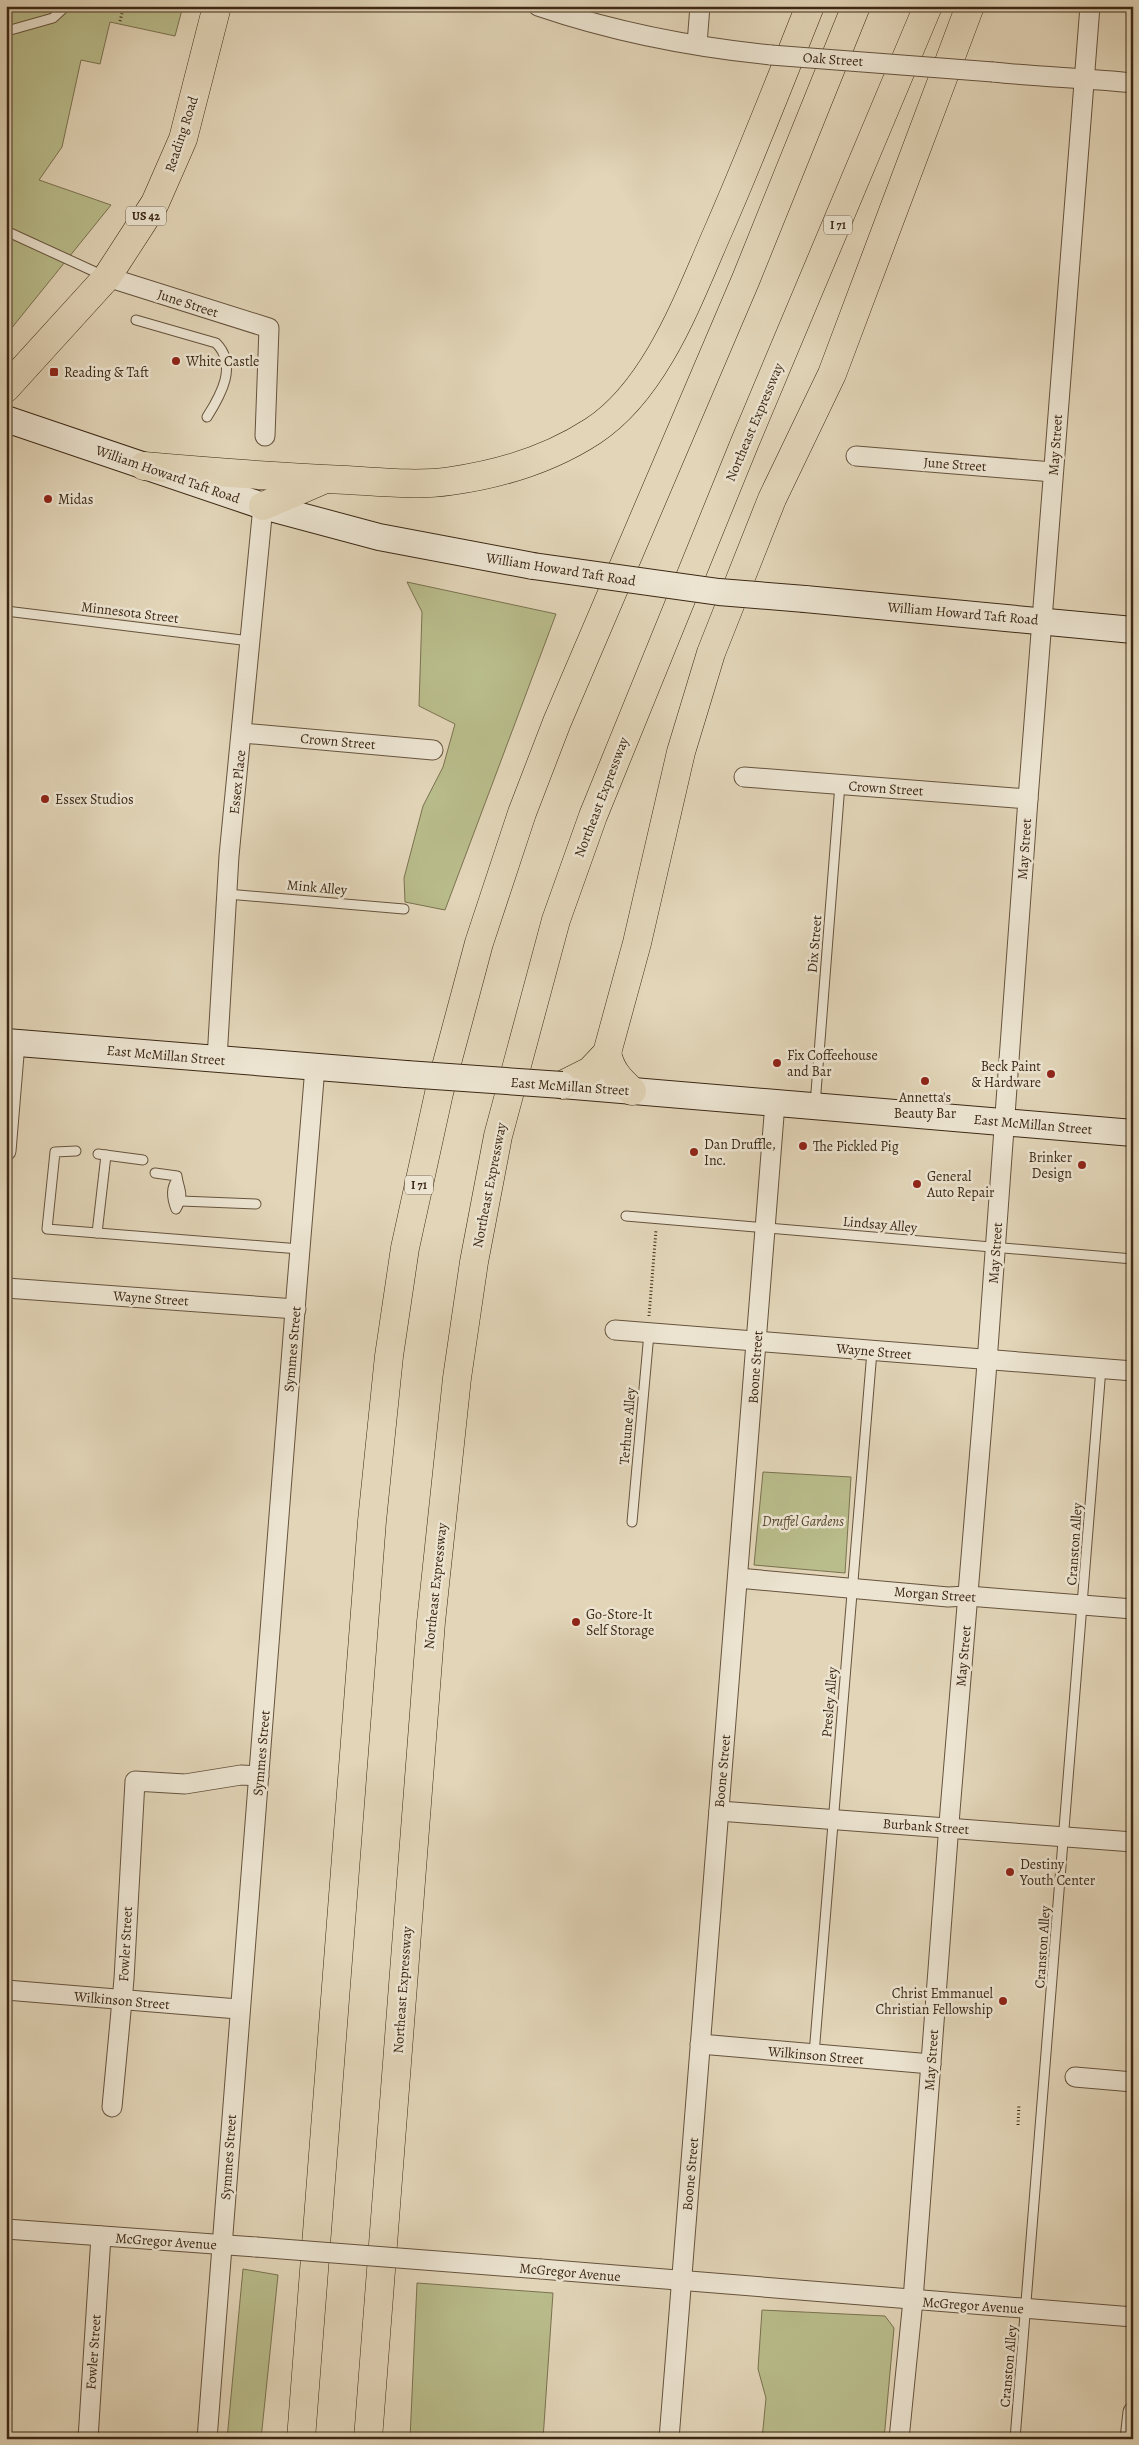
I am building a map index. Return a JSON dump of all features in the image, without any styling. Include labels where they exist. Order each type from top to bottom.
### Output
[{"type":"main road","name":"Reading Road","points":[[6,388],[107,277],[155,203],[172,168],[183,139],[217,6]]},
{"type":"main road","points":[[144,466],[325,479],[448,482],[495,473],[531,462],[562,448],[594,430],[622,405],[654,366],[674,330],[749,160],[810,6]]},
{"type":"main road","name":"I 71","points":[[301,2439],[372,1520],[389,1356],[405,1248],[439,1093],[479,943],[522,813],[557,722],[746,280],[856,6]]},
{"type":"main road","name":"Northeast Expressway","points":[[368,2439],[431,1622],[457,1378],[474,1262],[498,1136],[556,920],[593,816],[745,442],[928,6]]},
{"type":"main road","points":[[562,1085],[590,1071],[607,1053],[649,892],[681,752],[711,653],[772,499],[832,374],[970,6]]},
{"type":"main road","name":"William Howard Taft Road","points":[[6,419],[263,506],[379,537],[533,566],[719,592],[805,598],[1133,630]]},
{"type":"main road","points":[[263,506],[325,479]]},
{"type":"main road","name":"East McMillan Street","points":[[11,1042],[1133,1132]]},
{"type":"main road","points":[[607,1053],[613,1071],[632,1091]]},
{"type":"street","name":"Oak Street","points":[[538,6],[580,21],[638,36],[734,51],[1066,79],[1084,78],[1133,82]]},
{"type":"street","points":[[697,44],[700,6]]},
{"type":"street","name":"May Street","points":[[899,2439],[913,2300],[948,1828],[987,1360],[1028,799],[1090,6]]},
{"type":"street","name":"June Street","points":[[107,277],[269,328],[265,436]]},
{"type":"street","name":"June Street","points":[[856,456],[1053,472]]},
{"type":"street","name":"Essex Place","points":[[216,1059],[227,894],[263,506]]},
{"type":"street","name":"Crown Street","points":[[242,733],[433,750]]},
{"type":"street","name":"Crown Street","points":[[744,777],[1028,799]]},
{"type":"street","points":[[6,1151],[11,1042]]},
{"type":"street","name":"Symmes Street","points":[[207,2439],[238,2009],[259,1776],[315,1067]]},
{"type":"street","name":"Boone Street","points":[[669,2439],[775,1102]]},
{"type":"street","name":"Wayne Street","points":[[6,1288],[296,1309]]},
{"type":"street","name":"Wayne Street","points":[[615,1330],[649,1324],[756,1341],[1133,1371]]},
{"type":"street","name":"Morgan Street","points":[[738,1578],[948,1597],[968,1596],[1133,1609]]},
{"type":"street","name":"Fowler Street","points":[[112,2107],[122,2000],[134,1781],[186,1784],[241,1775],[259,1776]]},
{"type":"street","name":"Burbank Street","points":[[719,1811],[1133,1842]]},
{"type":"street","name":"Wilkinson Street","points":[[6,1990],[238,2009]]},
{"type":"street","name":"Wilkinson Street","points":[[700,2044],[931,2064]]},
{"type":"street","points":[[1075,2077],[1133,2082]]},
{"type":"street","name":"McGregor Avenue","points":[[6,2229],[541,2269],[681,2282],[1133,2317]]},
{"type":"street","name":"Fowler Street","points":[[88,2439],[101,2236]]},
{"type":"street","points":[[1130,2439],[1133,2412]]},
{"type":"lane","points":[[6,31],[53,18],[66,6]]},
{"type":"lane","points":[[6,26],[6,51]]},
{"type":"lane","points":[[6,231],[107,277]]},
{"type":"lane","points":[[136,320],[216,343],[223,350],[227,359],[227,369],[220,397],[207,417]]},
{"type":"lane","name":"Minnesota Street","points":[[6,611],[250,641]]},
{"type":"lane","name":"Dix Street","points":[[815,1106],[840,784]]},
{"type":"lane","name":"Mink Alley","points":[[227,894],[404,909]]},
{"type":"lane","points":[[76,1151],[54,1152],[47,1229],[300,1249]]},
{"type":"lane","points":[[97,1233],[102,1154],[142,1160]]},
{"type":"lane","points":[[155,1174],[178,1176],[178,1180],[173,1186],[172,1200],[176,1209],[181,1201],[256,1204]]},
{"type":"lane","name":"Lindsay Alley","points":[[626,1216],[1133,1259]]},
{"type":"lane","name":"Terhune Alley","points":[[632,1522],[649,1324]]},
{"type":"lane","name":"Presley Alley","points":[[814,2055],[872,1351]]},
{"type":"lane","name":"Cranston Alley","points":[[1015,2439],[1084,1605],[1101,1368]]},
{"type":"path","points":[[120,20],[124,6]]},
{"type":"path","points":[[649,1324],[656,1227]]},
{"type":"path","points":[[1018,2125],[1019,2104]]},
{"type":"green space","points":[[6,6],[183,6],[175,36],[110,22],[100,64],[81,60],[62,147],[39,180],[111,205],[6,335]]},
{"type":"green space","points":[[407,582],[556,614],[445,910],[405,902],[404,878],[423,806],[443,767],[455,724],[419,706],[422,612]]},
{"type":"green space","name":"Druffel Gardens","points":[[763,1472],[851,1477],[845,1573],[754,1565]]},
{"type":"green space","points":[[243,2269],[278,2275],[261,2439],[227,2439]]},
{"type":"green space","points":[[417,2283],[553,2293],[543,2439],[410,2439]]},
{"type":"green space","points":[[762,2310],[885,2316],[894,2328],[884,2439],[762,2439],[766,2398],[758,2369]]},
{"type":"green space","points":[[11,2333],[12,2410],[6,2412],[6,2334]]},
{"type":"place","name":"White Castle","points":[[176,361]]},
{"type":"place","name":"Reading & Taft","points":[[54,372]]},
{"type":"place","name":"Midas","points":[[48,499]]},
{"type":"place","name":"Essex Studios","points":[[45,799]]},
{"type":"place","name":"Fix Coffeehouse and Bar","points":[[777,1063]]},
{"type":"place","name":"Beck Paint & Hardware","points":[[1051,1074]]},
{"type":"place","name":"Annetta's Beauty Bar","points":[[925,1081]]},
{"type":"place","name":"The Pickled Pig","points":[[803,1146]]},
{"type":"place","name":"Dan Druffle, Inc.","points":[[694,1152]]},
{"type":"place","name":"Brinker Design","points":[[1082,1165]]},
{"type":"place","name":"General Auto Repair","points":[[917,1184]]},
{"type":"place","name":"Go-Store-It Self Storage","points":[[576,1622]]},
{"type":"place","name":"Destiny Youth Center","points":[[1010,1872]]},
{"type":"place","name":"Christ Emmanuel Christian Fellowship","points":[[1003,2001]]}]
